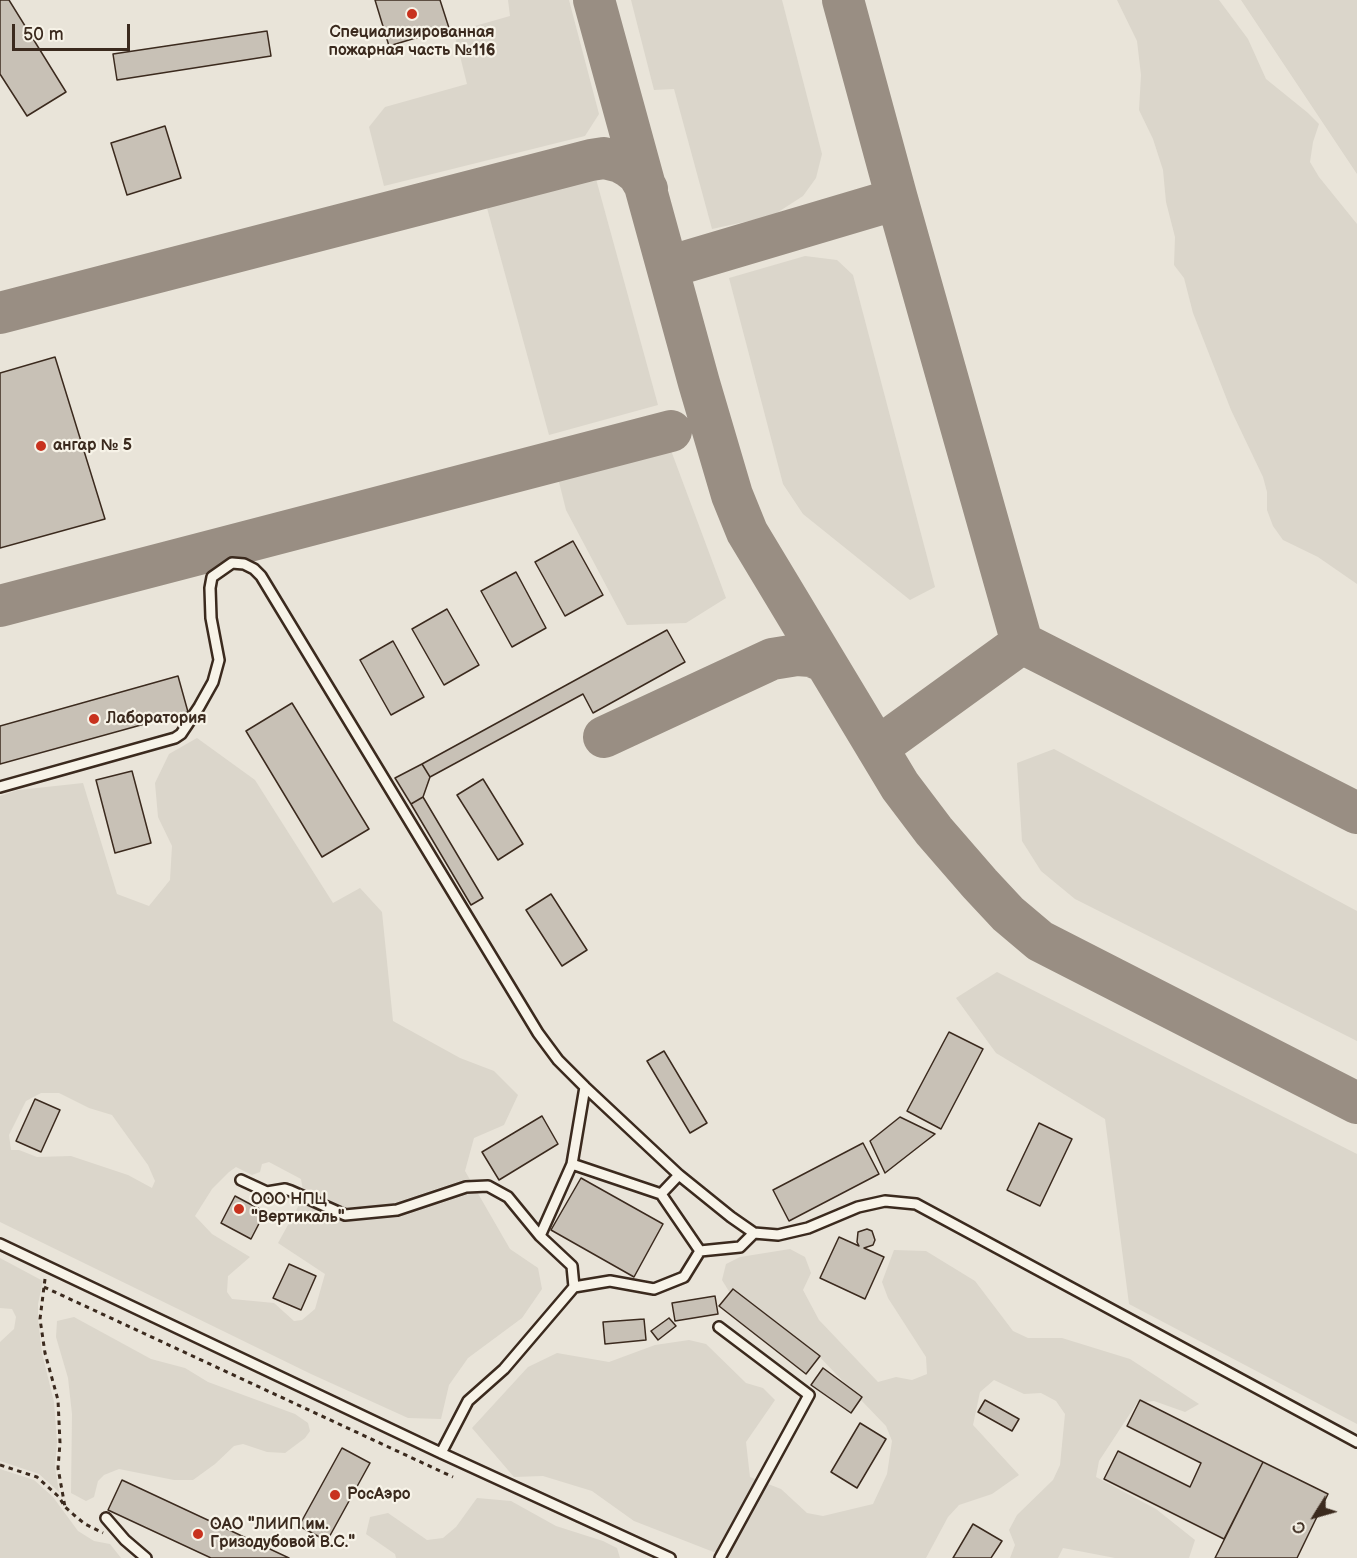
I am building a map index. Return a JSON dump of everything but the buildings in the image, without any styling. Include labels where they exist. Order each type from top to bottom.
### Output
[{"type":"lane","points":[[0,787],[175,738],[181,734],[200,707],[213,682],[219,660],[211,618],[212,577],[232,563],[244,564],[261,576],[538,1033],[558,1060],[679,1175],[754,1233],[778,1235],[808,1228],[858,1207],[885,1201],[916,1204],[1357,1442]]},
{"type":"lane","points":[[540,1236],[572,1164],[585,1087]]},
{"type":"lane","points":[[572,1164],[661,1194],[700,1251]]},
{"type":"lane","points":[[661,1194],[679,1175]]},
{"type":"lane","points":[[241,1180],[267,1192],[291,1191],[345,1215],[397,1210],[466,1187],[488,1186],[508,1197],[540,1236],[572,1266],[574,1287]]},
{"type":"lane","points":[[700,1251],[740,1247],[754,1233]]},
{"type":"lane","points":[[0,1244],[441,1453],[670,1558]]},
{"type":"lane","points":[[441,1453],[468,1401],[504,1369],[574,1287],[610,1281],[654,1289],[684,1277],[700,1251]]},
{"type":"lane","points":[[719,1327],[809,1395],[720,1558]]},
{"type":"lane","points":[[106,1518],[125,1540],[146,1558]]},
{"type":"lane","points":[[644,1558],[650,1548]]},
{"type":"path","points":[[37,1275],[46,1280],[40,1319],[45,1353],[58,1400],[60,1443],[58,1468],[65,1507]]},
{"type":"path","points":[[44,1287],[453,1477]]},
{"type":"path","points":[[0,1465],[37,1477],[59,1497],[65,1507],[85,1524],[111,1536]]},
{"type":"shaded area","points":[[0,0],[1357,0],[1357,1558],[0,1558]]},
{"type":"shaded area","points":[[508,0],[569,0],[599,114],[585,136],[384,186],[369,127],[385,107],[467,84],[454,32],[510,16]]},
{"type":"shaded area","points":[[631,0],[782,0],[822,154],[816,178],[803,196],[772,216],[712,229],[674,89],[654,90]]},
{"type":"shaded area","points":[[1117,0],[1219,0],[1248,39],[1266,79],[1319,124],[1310,162],[1319,177],[1357,224],[1357,584],[1318,557],[1283,540],[1273,526],[1267,510],[1267,492],[1263,477],[1231,410],[1193,313],[1184,278],[1174,265],[1175,237],[1166,202],[1163,170],[1153,139],[1139,110],[1141,75],[1137,41]]},
{"type":"shaded area","points":[[1241,0],[1357,0],[1357,174]]},
{"type":"shaded area","points":[[593,168],[658,405],[549,435],[484,197]]},
{"type":"shaded area","points":[[805,256],[837,260],[853,275],[935,587],[910,600],[803,514],[783,484],[729,278]]},
{"type":"shaded area","points":[[666,437],[726,598],[686,623],[627,625],[566,510],[555,466]]},
{"type":"shaded area","points":[[197,738],[255,780],[333,903],[360,888],[382,912],[393,1021],[460,1058],[494,1071],[518,1095],[504,1125],[474,1138],[465,1171],[510,1249],[538,1268],[542,1289],[522,1318],[468,1358],[449,1385],[441,1419],[408,1418],[311,1374],[0,1222],[0,796],[18,790],[83,783],[117,894],[149,906],[170,880],[172,846],[158,817],[155,783],[169,754]],"holes":[[[41,1093],[59,1093],[89,1108],[112,1115],[148,1165],[155,1181],[152,1188],[128,1175],[71,1156],[37,1157],[19,1150],[11,1150],[9,1135],[26,1101]],[[269,1162],[301,1179],[304,1196],[278,1243],[325,1274],[315,1309],[302,1320],[294,1321],[274,1303],[232,1299],[227,1292],[228,1276],[250,1257],[212,1234],[195,1216],[212,1189],[229,1172],[236,1167],[252,1175],[260,1172],[262,1164]]]},
{"type":"shaded area","points":[[1054,749],[1357,911],[1357,1041],[1075,899],[1041,871],[1022,841],[1017,763]]},
{"type":"shaded area","points":[[997,972],[1357,1154],[1357,1424],[1129,1304],[1105,1119],[996,1053],[956,998]]},
{"type":"shaded area","points":[[790,1249],[805,1257],[811,1273],[803,1290],[819,1320],[878,1382],[896,1377],[912,1380],[927,1374],[926,1357],[888,1298],[882,1282],[894,1250],[926,1251],[975,1281],[1013,1331],[1028,1338],[1062,1338],[1130,1359],[1199,1404],[1185,1412],[1154,1401],[1137,1403],[1099,1461],[1096,1477],[1156,1509],[1195,1540],[1189,1558],[1115,1558],[1063,1548],[1058,1558],[1010,1558],[1015,1545],[1009,1530],[1017,1515],[1053,1480],[1060,1465],[1065,1414],[1056,1401],[1041,1393],[1024,1394],[994,1380],[980,1392],[973,1425],[1019,1475],[992,1494],[959,1505],[948,1517],[926,1558],[729,1558],[634,1521],[592,1491],[543,1476],[514,1477],[472,1428],[528,1367],[557,1353],[609,1362],[655,1345],[689,1340],[706,1344],[746,1383],[763,1388],[775,1400],[746,1442],[750,1477],[781,1489],[807,1513],[823,1516],[873,1504],[887,1474],[892,1441],[886,1426],[813,1350],[746,1299],[730,1293],[722,1280],[726,1264],[740,1257]]},
{"type":"shaded area","points":[[0,1258],[43,1281],[38,1304],[38,1319],[42,1353],[54,1402],[57,1442],[55,1467],[59,1492],[39,1474],[0,1461],[0,1342],[14,1329],[16,1317],[12,1309],[0,1308]]},
{"type":"shaded area","points":[[74,1317],[151,1359],[185,1368],[208,1382],[295,1414],[308,1423],[310,1431],[305,1438],[285,1453],[267,1452],[243,1444],[234,1446],[193,1480],[174,1480],[119,1469],[104,1475],[98,1481],[94,1497],[86,1501],[71,1493],[72,1414],[68,1378],[56,1337],[57,1321]]},
{"type":"shaded area","points":[[0,1469],[34,1480],[53,1497],[78,1531],[94,1541],[110,1544],[121,1558],[0,1558]]},
{"type":"shaded area","points":[[477,1498],[511,1501],[556,1526],[603,1541],[617,1548],[620,1558],[396,1558],[395,1554],[366,1534],[370,1517],[388,1513],[427,1540],[443,1538],[456,1527]]},
{"type":"taxiway","points":[[594,0],[732,495],[747,532],[900,786],[934,831],[980,884],[1008,914],[1040,941],[1357,1103]]},
{"type":"taxiway","points":[[843,0],[897,199]]},
{"type":"taxiway","points":[[0,313],[591,160],[604,158],[620,162],[638,174],[647,189]]},
{"type":"taxiway","points":[[668,267],[897,199],[1022,643],[1357,813]]},
{"type":"taxiway","points":[[0,606],[671,431]]},
{"type":"taxiway","points":[[877,748],[1022,643]]},
{"type":"taxiway","points":[[604,737],[772,659],[797,655],[811,656],[825,662]]},
{"type":"place","name":"Специализированная пожарная часть №116","points":[[412,14]]},
{"type":"place","name":"ангар № 5","points":[[41,446]]},
{"type":"place","name":"Лаборатория","points":[[94,719]]},
{"type":"place","name":"ООО НПЦ \"Вертикаль\"","points":[[239,1209]]},
{"type":"place","name":"РосАэро","points":[[335,1495]]},
{"type":"place","name":"ОАО \"ЛИИП им. Гризодубовой В.С.\"","points":[[198,1534]]}]
